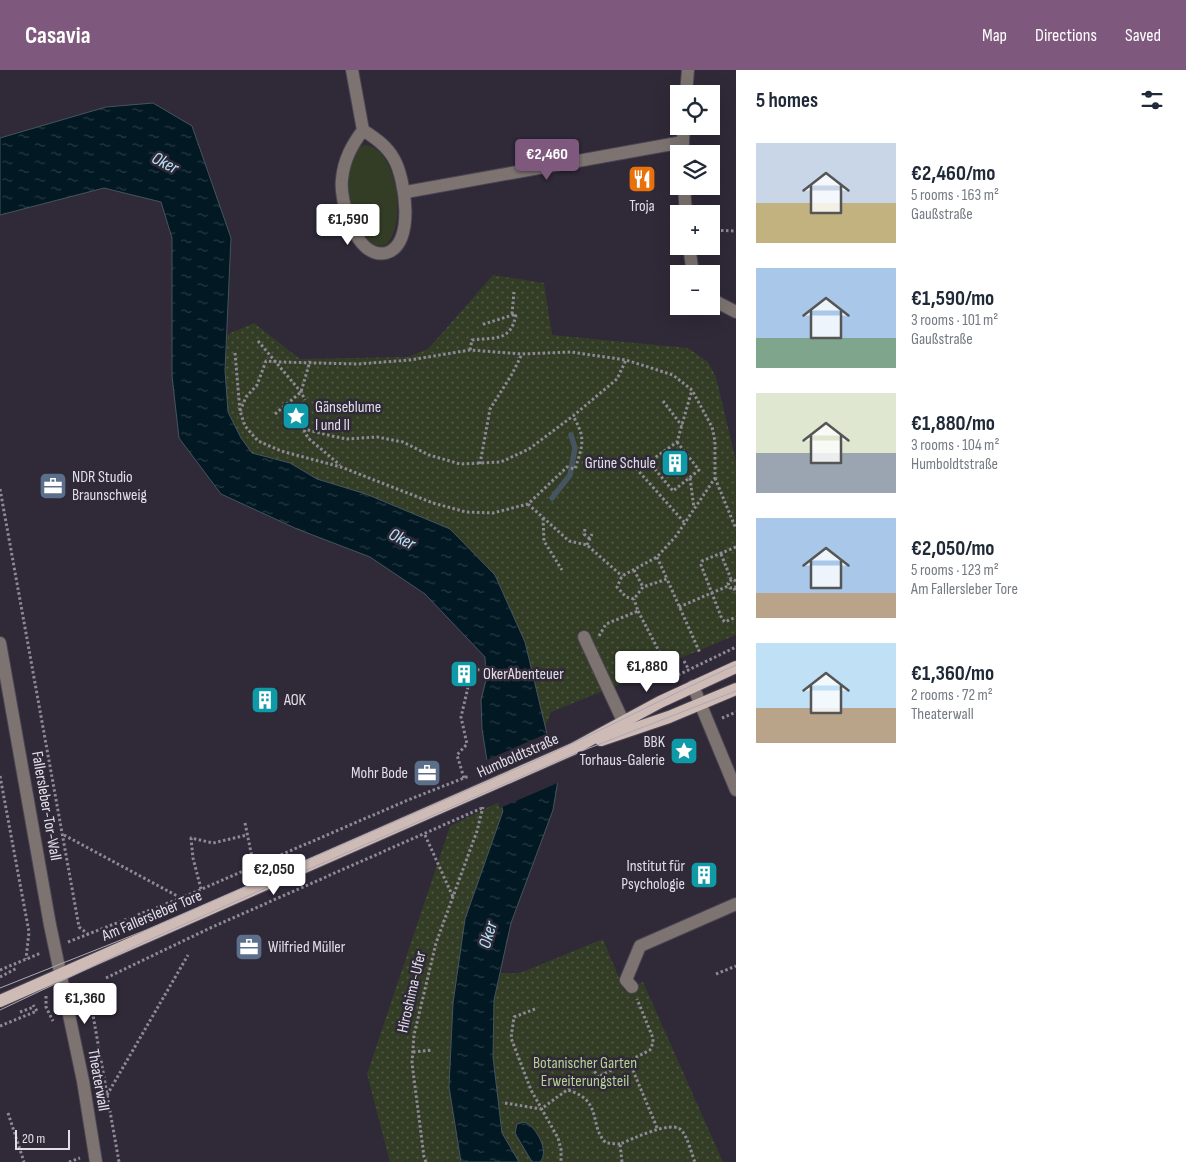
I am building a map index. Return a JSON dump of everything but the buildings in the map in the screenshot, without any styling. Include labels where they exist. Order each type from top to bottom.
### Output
[{"type":"main road","name":"Humboldtstraße","points":[[476,793],[573,749],[693,682],[736,667]]},
{"type":"main road","name":"Humboldtstraße","points":[[573,749],[700,704],[736,689]]},
{"type":"main road","name":"Am Fallersleber Tore","points":[[0,1001],[476,793]]},
{"type":"street","points":[[352,70],[363,130],[386,147],[394,158],[406,192],[404,225],[397,243],[387,252],[380,253],[367,248],[349,219],[341,180],[348,152],[363,130]]},
{"type":"street","points":[[687,85],[688,70]]},
{"type":"street","points":[[406,192],[670,150]]},
{"type":"street","points":[[720,304],[735,312]]},
{"type":"street","points":[[585,640],[624,721]]},
{"type":"street","name":"Fallersleber-Tor-Wall","points":[[0,643],[60,974]]},
{"type":"street","points":[[693,682],[700,704],[736,790]]},
{"type":"street","points":[[632,987],[626,980],[640,946],[736,904]]},
{"type":"street","name":"Theaterwall","points":[[60,974],[82,1080],[96,1162]]},
{"type":"path","points":[[720,230],[736,231]]},
{"type":"path","points":[[512,314],[514,292]]},
{"type":"path","points":[[470,350],[472,340],[507,335],[514,328],[516,314],[481,325]]},
{"type":"path","points":[[258,341],[272,360],[301,392],[305,400]]},
{"type":"path","points":[[240,411],[246,396],[257,385],[266,361],[272,360],[279,362],[310,361],[358,364],[410,360],[470,350],[522,354],[571,352],[626,360],[673,375],[692,390],[712,427],[715,441],[715,478],[736,529]]},
{"type":"path","points":[[235,353],[240,411],[245,426],[258,441],[281,451],[303,455],[341,467],[432,503],[466,512],[494,513],[528,504],[567,467],[575,469],[584,440],[573,416]]},
{"type":"path","points":[[480,464],[490,409],[522,354]]},
{"type":"path","points":[[289,416],[290,421],[304,429],[347,439],[377,437],[403,442],[429,455],[460,464],[501,462],[529,449],[573,416],[617,379],[626,360]]},
{"type":"path","points":[[275,414],[301,392],[310,361]]},
{"type":"path","points":[[677,442],[699,470],[673,491],[649,462],[677,442],[692,390]]},
{"type":"path","points":[[663,400],[682,426]]},
{"type":"path","points":[[304,429],[308,438],[341,467]]},
{"type":"path","points":[[626,457],[684,522]]},
{"type":"path","points":[[690,477],[694,508]]},
{"type":"path","points":[[634,599],[626,597],[617,587],[622,576],[657,557],[715,478]]},
{"type":"path","points":[[0,489],[79,927],[89,934]]},
{"type":"path","points":[[528,504],[569,541],[587,545],[622,576]]},
{"type":"path","points":[[543,517],[544,541],[562,570]]},
{"type":"path","points":[[585,529],[584,534],[590,539]]},
{"type":"path","points":[[587,545],[592,534]]},
{"type":"path","points":[[736,548],[702,561],[701,565],[722,619],[725,622],[736,617]]},
{"type":"path","points":[[721,554],[731,579],[728,586]]},
{"type":"path","points":[[657,557],[700,654]]},
{"type":"path","points":[[634,570],[643,587]]},
{"type":"path","points":[[634,599],[643,587],[667,579]]},
{"type":"path","points":[[731,579],[736,581]]},
{"type":"path","points":[[679,606],[728,586],[735,587],[736,593]]},
{"type":"path","points":[[634,599],[638,611],[661,655],[669,652],[675,665]]},
{"type":"path","points":[[585,640],[601,636],[606,624],[638,611]]},
{"type":"path","points":[[684,661],[693,682]]},
{"type":"path","points":[[464,778],[457,755],[464,750],[467,744],[461,717],[469,670],[496,669]]},
{"type":"path","points":[[0,776],[28,932],[26,959]]},
{"type":"path","points":[[0,970],[181,898],[469,776]]},
{"type":"path","name":"Hiroshima-Ufer","points":[[425,835],[483,807],[436,944],[414,1036],[412,1063],[426,1162]]},
{"type":"path","points":[[245,823],[254,867]]},
{"type":"path","points":[[63,835],[181,898]]},
{"type":"path","points":[[201,889],[192,858],[191,838],[213,843],[248,835]]},
{"type":"path","points":[[106,978],[208,929],[425,835],[453,897]]},
{"type":"path","points":[[107,1096],[188,954]]},
{"type":"path","points":[[716,974],[736,966]]},
{"type":"path","points":[[0,977],[18,968]]},
{"type":"path","points":[[88,987],[119,1162]]},
{"type":"path","points":[[505,1103],[542,1109],[567,1090],[598,1077],[650,1050],[653,1043],[632,987]]},
{"type":"path","points":[[0,1026],[37,1011],[34,1006],[20,1012]]},
{"type":"path","points":[[535,1009],[514,1017],[511,1038],[531,1090],[558,1138],[561,1149],[561,1162]]},
{"type":"path","points":[[413,1052],[432,1050]]},
{"type":"path","points":[[629,1061],[658,1130]]},
{"type":"path","points":[[592,1067],[598,1077]]},
{"type":"path","points":[[567,1090],[577,1093],[594,1111],[602,1139],[606,1143],[611,1145],[620,1144],[670,1126],[680,1128],[695,1162]]},
{"type":"path","points":[[8,1113],[24,1162]]},
{"type":"path","points":[[620,1144],[622,1162]]},
{"type":"path","points":[[69,1162],[80,1158]]},
{"type":"green space","points":[[366,145],[377,150],[386,160],[396,189],[397,222],[393,235],[386,245],[375,245],[366,239],[358,229],[349,201],[347,174],[349,164],[359,147]]},
{"type":"green space","points":[[493,275],[544,283],[552,335],[688,348],[708,362],[716,377],[736,461],[736,635],[650,671],[652,677],[635,684],[633,679],[551,712],[544,729],[525,642],[450,529],[366,494],[317,479],[290,463],[252,453],[233,423],[226,403],[225,373],[228,334],[254,323],[300,359],[408,357],[428,349]]},
{"type":"green space","points":[[501,801],[503,811],[449,1087],[461,1162],[390,1162],[367,1074],[450,826]]},
{"type":"green space","name":"Botanischer Garten Erweiterungsteil","points":[[603,939],[624,990],[643,982],[723,1162],[519,1162],[502,1134],[493,1057],[494,1000],[501,973],[520,973]]},
{"type":"water","name":"Oker","points":[[153,103],[192,126],[231,238],[225,370],[228,412],[241,438],[252,453],[290,463],[317,479],[366,494],[450,529],[495,575],[525,642],[558,780],[553,810],[511,923],[494,1000],[493,1057],[502,1133],[519,1162],[461,1162],[449,1087],[453,1003],[465,919],[503,811],[488,767],[482,729],[481,700],[486,680],[485,657],[425,594],[370,557],[297,529],[221,494],[179,438],[172,376],[172,238],[161,202],[104,188],[0,215],[0,138],[106,107]]},
{"type":"water","points":[[525,1122],[537,1134],[543,1146],[543,1157],[540,1162],[532,1162],[515,1133],[517,1124]]},
{"type":"pier","points":[[548,733],[560,782],[500,808],[484,761]]},
{"type":"waterway","points":[[552,498],[570,475],[575,448],[571,435]]},
{"type":"tram line","points":[[0,988],[146,930],[525,765],[736,665]]},
{"type":"tram line","points":[[0,1010],[142,943],[574,754],[736,691]]},
{"type":"place","name":"Troja","points":[[642,179]]},
{"type":"place","name":"Gänseblume I und II","points":[[296,416]]},
{"type":"place","name":"Grüne Schule","points":[[675,463]]},
{"type":"place","name":"NDR Studio Braunschweig","points":[[53,486]]},
{"type":"place","name":"OkerAbenteuer","points":[[464,674]]},
{"type":"place","name":"AOK","points":[[265,700]]},
{"type":"place","name":"BBK Torhaus-Galerie","points":[[684,751]]},
{"type":"place","name":"Mohr Bode","points":[[427,773]]},
{"type":"place","name":"Institut für Psychologie","points":[[704,875]]},
{"type":"place","name":"Wilfried Müller","points":[[249,947]]}]
